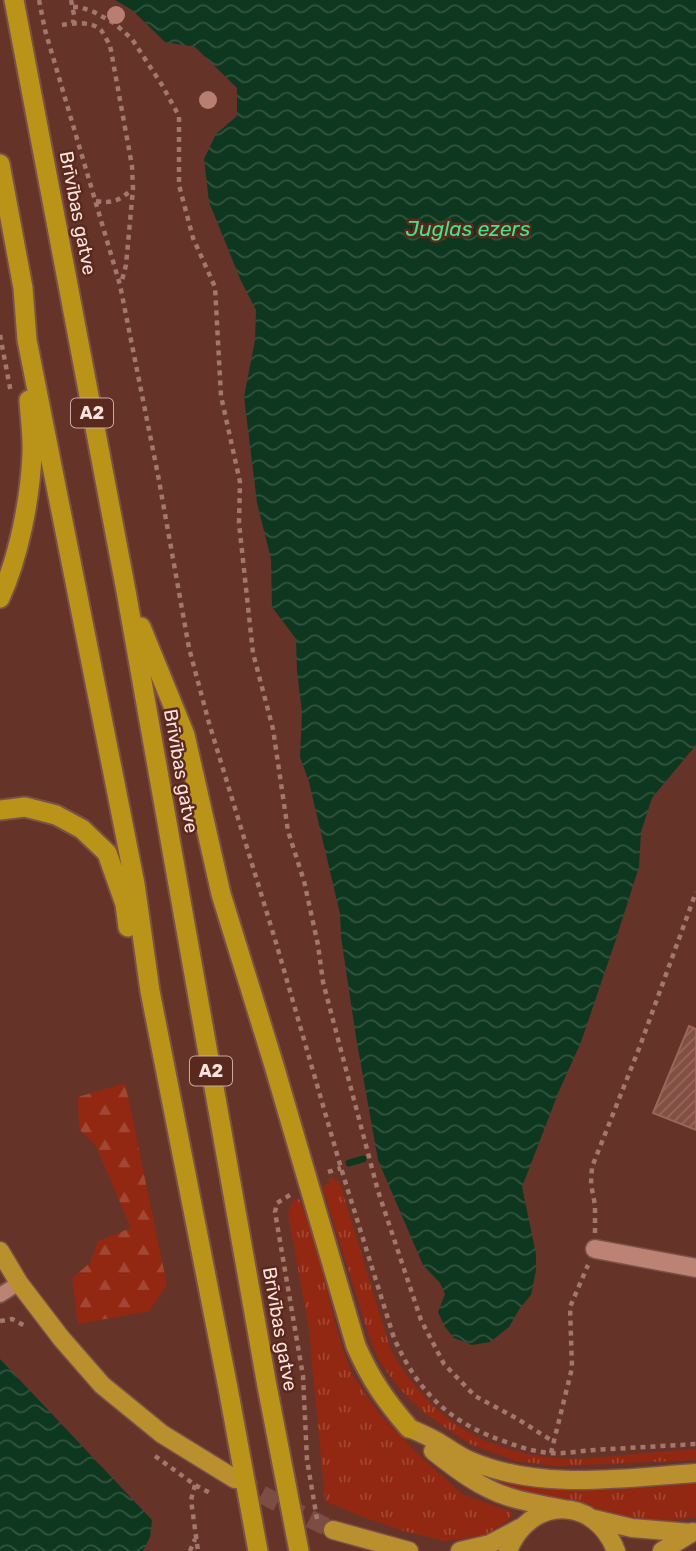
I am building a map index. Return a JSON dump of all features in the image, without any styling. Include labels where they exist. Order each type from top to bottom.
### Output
[{"type":"highway","name":"Brīvības gatve","points":[[14,0],[126,590],[267,1386],[299,1551]]},
{"type":"highway","name":"A2","points":[[0,164],[23,288],[27,340],[135,884],[150,991],[258,1551]]},
{"type":"highway","points":[[0,598],[20,538],[30,485],[32,451],[27,340]]},
{"type":"highway","points":[[126,590],[184,735],[221,894],[356,1346],[369,1375],[409,1428]]},
{"type":"highway","points":[[0,810],[25,807],[56,815],[82,829],[107,853],[125,904],[131,945],[150,991]]},
{"type":"main road","points":[[0,1251],[19,1283],[61,1338],[102,1385],[162,1434],[235,1479]]},
{"type":"main road","points":[[409,1428],[469,1461],[536,1478],[573,1481],[696,1473]]},
{"type":"main road","points":[[409,1428],[431,1450],[458,1470],[483,1486],[509,1497],[582,1513],[594,1519],[632,1528],[694,1532]]},
{"type":"main road","points":[[508,1551],[512,1539],[530,1519],[555,1510],[569,1510]]},
{"type":"main road","points":[[594,1519],[604,1528],[616,1551]]},
{"type":"main road","points":[[326,1527],[409,1551]]},
{"type":"main road","points":[[460,1551],[490,1544],[520,1528]]},
{"type":"main road","points":[[662,1551],[694,1532]]},
{"type":"street","points":[[594,1250],[696,1268]]},
{"type":"lane","points":[[0,1295],[19,1283]]},
{"type":"path","points":[[39,0],[45,30],[120,285],[189,648],[209,723],[341,1168],[394,1338],[404,1361],[445,1411],[488,1437],[512,1444],[551,1453],[696,1444]]},
{"type":"path","points":[[71,0],[73,23]]},
{"type":"path","points":[[73,7],[94,12],[114,23],[132,39],[179,116],[179,185],[192,238],[215,287],[221,396],[240,482],[239,523],[253,653],[273,729],[288,831],[304,881],[318,944],[323,982],[360,1126],[378,1191],[421,1320],[444,1364],[475,1396],[554,1442]]},
{"type":"path","points":[[62,25],[83,23],[100,29],[110,45],[132,166],[133,189],[126,265],[120,285]]},
{"type":"path","points":[[96,201],[112,203],[133,189]]},
{"type":"path","points":[[0,335],[11,395]]},
{"type":"path","points":[[551,1453],[572,1368],[570,1307],[594,1250],[592,1167],[696,892]]},
{"type":"path","points":[[328,1172],[341,1168]]},
{"type":"path","points":[[291,1194],[277,1203],[275,1212],[303,1376],[307,1461],[326,1527]]},
{"type":"path","points":[[198,1551],[191,1500],[195,1485],[212,1494]]},
{"type":"path","points":[[190,1551],[196,1538]]},
{"type":"green space","points":[[125,1083],[167,1285],[149,1311],[78,1324],[72,1278],[90,1263],[98,1241],[131,1228],[96,1146],[79,1129],[78,1097]]},
{"type":"green space","points":[[329,1178],[339,1181],[391,1351],[426,1398],[445,1416],[466,1431],[489,1442],[514,1451],[542,1456],[583,1459],[696,1449],[696,1460],[557,1466],[516,1461],[470,1444],[427,1415],[393,1380],[380,1362],[371,1342],[322,1186],[330,1184]]},
{"type":"green space","points":[[300,1199],[317,1249],[339,1338],[353,1376],[379,1413],[462,1494],[512,1512],[509,1520],[484,1536],[445,1541],[404,1531],[325,1501],[309,1329],[288,1213],[292,1201]]},
{"type":"green space","points":[[484,1476],[696,1480],[696,1517],[658,1523],[610,1515],[580,1503],[550,1499],[485,1481]]},
{"type":"water","name":"Juglas ezers","points":[[115,0],[696,0],[696,745],[652,798],[641,832],[639,867],[615,942],[581,1042],[522,1187],[536,1254],[531,1295],[509,1327],[490,1342],[472,1345],[454,1338],[445,1327],[438,1312],[445,1294],[440,1283],[423,1265],[378,1160],[356,1037],[340,914],[309,782],[300,757],[302,712],[296,639],[272,607],[271,559],[257,503],[244,397],[255,340],[256,310],[241,281],[209,202],[204,159],[216,134],[237,116],[237,88],[195,47],[165,42],[132,10]]},
{"type":"water","points":[[0,1359],[152,1520],[150,1537],[143,1551],[0,1551]]},
{"type":"building","points":[[689,1026],[696,1029],[696,1130],[653,1113]]},
{"type":"waterway","points":[[349,1163],[363,1159]]},
{"type":"tunnel","points":[[238,1481],[333,1530]]}]
